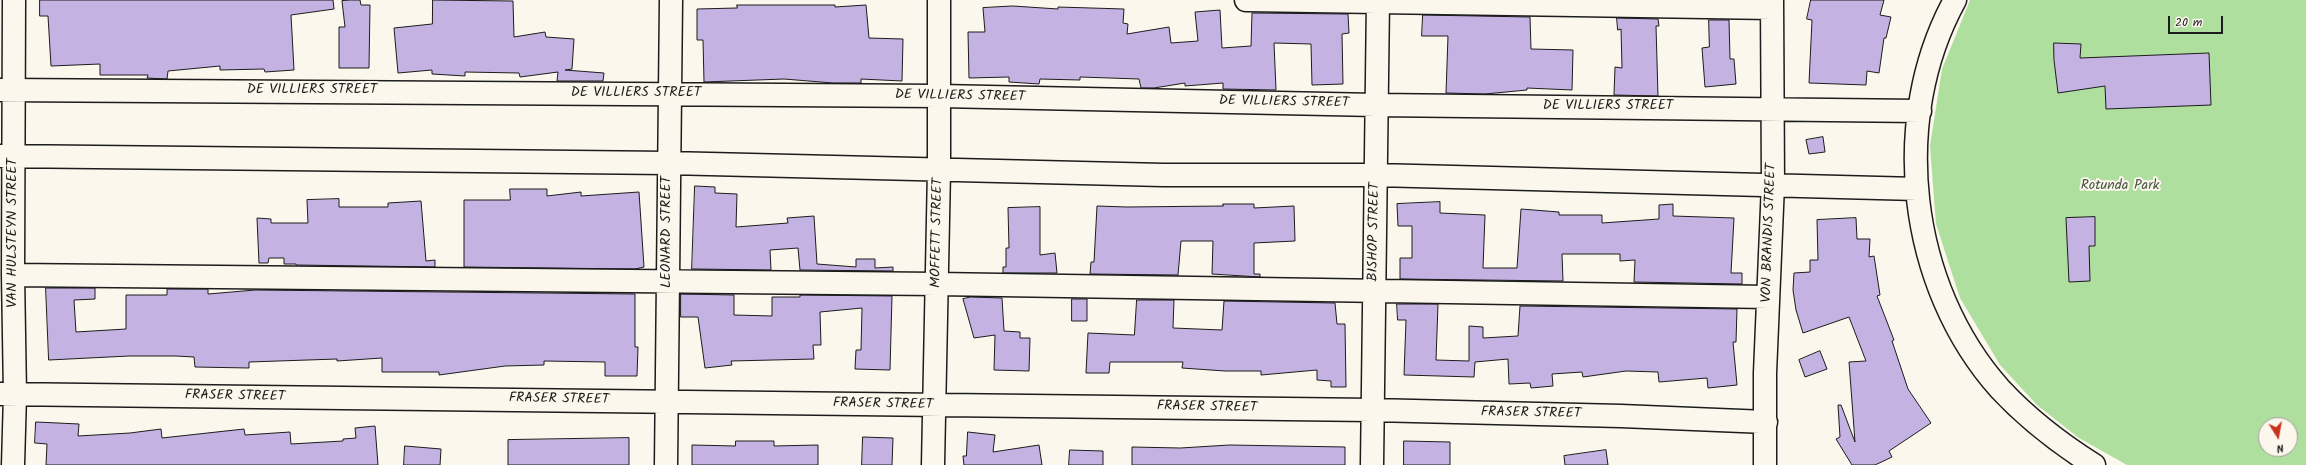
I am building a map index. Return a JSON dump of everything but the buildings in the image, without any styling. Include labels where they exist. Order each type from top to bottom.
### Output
[{"type":"street","name":"VAN HULSTEYN STREET","points":[[13,465],[8,394],[13,275],[7,156],[6,90],[14,0]]},
{"type":"street","name":"LEONARD STREET","points":[[666,465],[669,283],[668,163],[671,94],[672,0]]},
{"type":"street","name":"MOFFETT STREET","points":[[933,465],[940,96],[939,0]]},
{"type":"street","points":[[1246,0],[1378,1],[1564,6],[1772,4]]},
{"type":"street","points":[[1956,0],[1937,41],[1927,76],[1920,111],[1916,150],[1917,189],[1923,232],[1935,274],[1952,315],[1973,353],[1999,388],[2030,419],[2064,446],[2094,465]]},
{"type":"street","name":"BISHOP STREET","points":[[1372,465],[1378,1]]},
{"type":"street","name":"VON BRANDIS STREET","points":[[1765,465],[1768,297],[1773,184],[1772,4]]},
{"type":"street","name":"DE VILLIERS STREET","points":[[6,90],[940,96],[1376,105],[1773,108],[1920,111]]},
{"type":"street","points":[[7,156],[668,163],[1163,175],[1376,175],[1773,184],[1917,189]]},
{"type":"street","points":[[13,275],[669,283],[937,284],[1768,297]]},
{"type":"street","name":"FRASER STREET","points":[[8,394],[1372,410],[1621,416],[1766,422]]},
{"type":"green space","name":"Rotunda Park","points":[[1970,0],[2306,0],[2306,465],[2127,465],[2079,438],[2037,405],[2000,365],[1960,298],[1936,224],[1930,146],[1942,69]]}]
